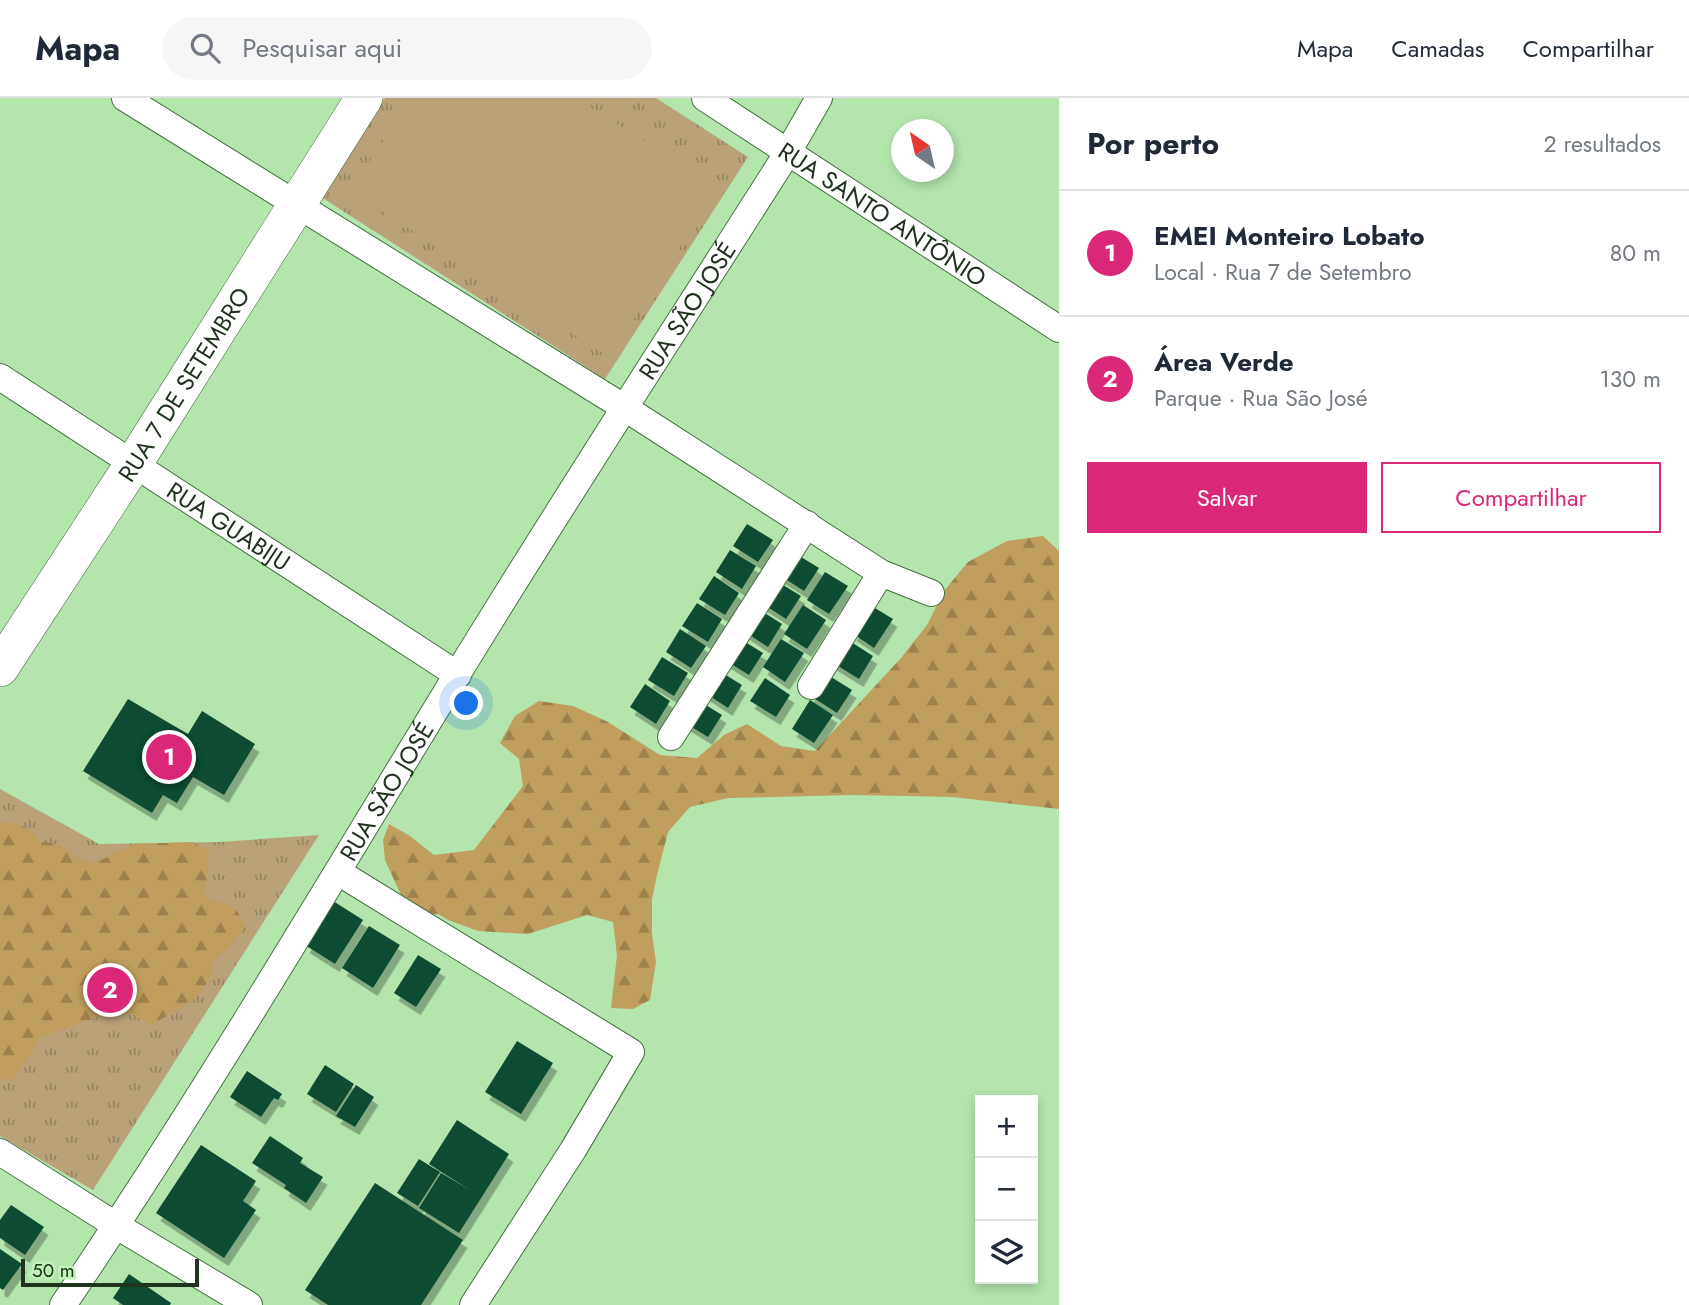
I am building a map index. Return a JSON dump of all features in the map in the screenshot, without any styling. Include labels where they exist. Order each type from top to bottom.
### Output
[{"type":"street","points":[[125,98],[625,408],[881,573],[931,593]]},
{"type":"street","name":"RUA 7 DE SETEMBRO","points":[[0,668],[134,463],[364,98]]},
{"type":"street","name":"RUA SANTO ANTÔNIO","points":[[705,98],[1059,329]]},
{"type":"street","name":"RUA SÃO JOSÉ","points":[[64,1305],[117,1226],[458,674],[788,152],[819,98]]},
{"type":"street","name":"RUA GUABIJU","points":[[0,377],[458,674]]},
{"type":"street","points":[[671,737],[807,524]]},
{"type":"street","points":[[811,686],[881,573]]},
{"type":"street","points":[[338,872],[631,1052],[573,1150],[472,1305]]},
{"type":"street","points":[[0,1152],[248,1305]]},
{"type":"green space","points":[[385,98],[656,98],[748,157],[605,379],[321,197]]},
{"type":"green space","points":[[411,98],[576,98],[718,188],[609,357],[350,191]]},
{"type":"green space","points":[[1043,536],[1059,551],[1059,809],[952,797],[853,795],[728,798],[690,807],[668,832],[652,899],[652,934],[656,962],[650,1000],[633,1009],[611,1008],[617,955],[613,922],[587,915],[528,934],[478,931],[438,914],[420,915],[405,904],[385,860],[383,840],[389,824],[434,855],[474,850],[523,786],[519,759],[500,743],[515,716],[539,701],[573,706],[608,722],[660,755],[697,758],[724,735],[747,724],[781,746],[815,751],[901,658],[927,625],[944,591],[968,562],[1007,541]]},
{"type":"green space","points":[[0,789],[99,844],[220,842],[319,835],[93,1190],[0,1136]]},
{"type":"green space","points":[[0,822],[23,826],[40,841],[62,846],[76,858],[95,863],[134,844],[193,842],[209,851],[205,899],[225,903],[235,909],[244,928],[213,962],[206,985],[183,1007],[152,1025],[121,1008],[42,1037],[13,1080],[0,1079]]},
{"type":"building","points":[[747,524],[773,540],[758,562],[733,546]]},
{"type":"building","points":[[730,550],[756,566],[742,589],[716,572]]},
{"type":"building","points":[[793,552],[819,568],[804,591],[779,575]]},
{"type":"building","points":[[825,572],[848,586],[829,614],[807,600]]},
{"type":"building","points":[[714,576],[739,593],[725,615],[699,599]]},
{"type":"building","points":[[775,580],[801,596],[786,619],[760,602]]},
{"type":"building","points":[[697,603],[722,619],[708,642],[682,626]]},
{"type":"building","points":[[803,605],[826,620],[807,649],[784,634]]},
{"type":"building","points":[[870,605],[893,619],[874,648],[852,633]]},
{"type":"building","points":[[757,608],[782,624],[768,647],[742,630]]},
{"type":"building","points":[[680,629],[706,646],[691,668],[666,652]]},
{"type":"building","points":[[737,637],[763,653],[749,675],[723,659]]},
{"type":"building","points":[[845,638],[873,656],[859,679],[830,661]]},
{"type":"building","points":[[781,639],[804,653],[785,682],[763,667]]},
{"type":"building","points":[[662,657],[688,673],[674,696],[648,680]]},
{"type":"building","points":[[716,669],[742,685],[728,708],[702,691]]},
{"type":"building","points":[[823,672],[852,690],[837,713],[809,695]]},
{"type":"building","points":[[765,678],[790,695],[776,717],[750,701]]},
{"type":"building","points":[[645,684],[670,701],[656,724],[630,707]]},
{"type":"building","points":[[128,699],[188,734],[202,711],[255,744],[224,795],[193,777],[177,803],[163,795],[152,813],[83,771]]},
{"type":"building","points":[[696,699],[722,715],[708,737],[682,721]]},
{"type":"building","points":[[810,700],[833,715],[814,743],[792,729]]},
{"type":"building","points":[[333,901],[363,920],[335,964],[305,945]]},
{"type":"building","points":[[369,926],[400,945],[373,988],[342,968]]},
{"type":"building","points":[[418,955],[441,969],[416,1007],[394,993]]},
{"type":"building","points":[[517,1041],[553,1063],[521,1114],[485,1092]]},
{"type":"building","points":[[325,1065],[354,1084],[336,1112],[307,1094]]},
{"type":"building","points":[[247,1071],[282,1094],[278,1100],[274,1098],[261,1117],[230,1097]]},
{"type":"building","points":[[356,1085],[374,1097],[355,1127],[336,1116]]},
{"type":"building","points":[[457,1120],[509,1154],[459,1233],[419,1208],[441,1173],[470,1190],[429,1164]]},
{"type":"building","points":[[270,1136],[303,1158],[300,1163],[323,1177],[306,1203],[284,1188],[286,1185],[252,1163]]},
{"type":"building","points":[[201,1145],[256,1181],[243,1201],[256,1210],[224,1258],[156,1213]]},
{"type":"building","points":[[419,1159],[440,1172],[418,1206],[397,1193]]},
{"type":"building","points":[[375,1183],[463,1240],[421,1305],[328,1305],[305,1290]]},
{"type":"building","points":[[11,1205],[44,1227],[25,1255],[0,1238],[0,1220]]},
{"type":"building","points":[[0,1249],[22,1264],[3,1290],[0,1288]]},
{"type":"building","points":[[129,1274],[171,1303],[170,1305],[123,1305],[113,1298]]},
{"type":"place","name":"EMEI Monteiro Lobato","points":[[169,757]]},
{"type":"place","name":"Área Verde","points":[[110,990]]}]
